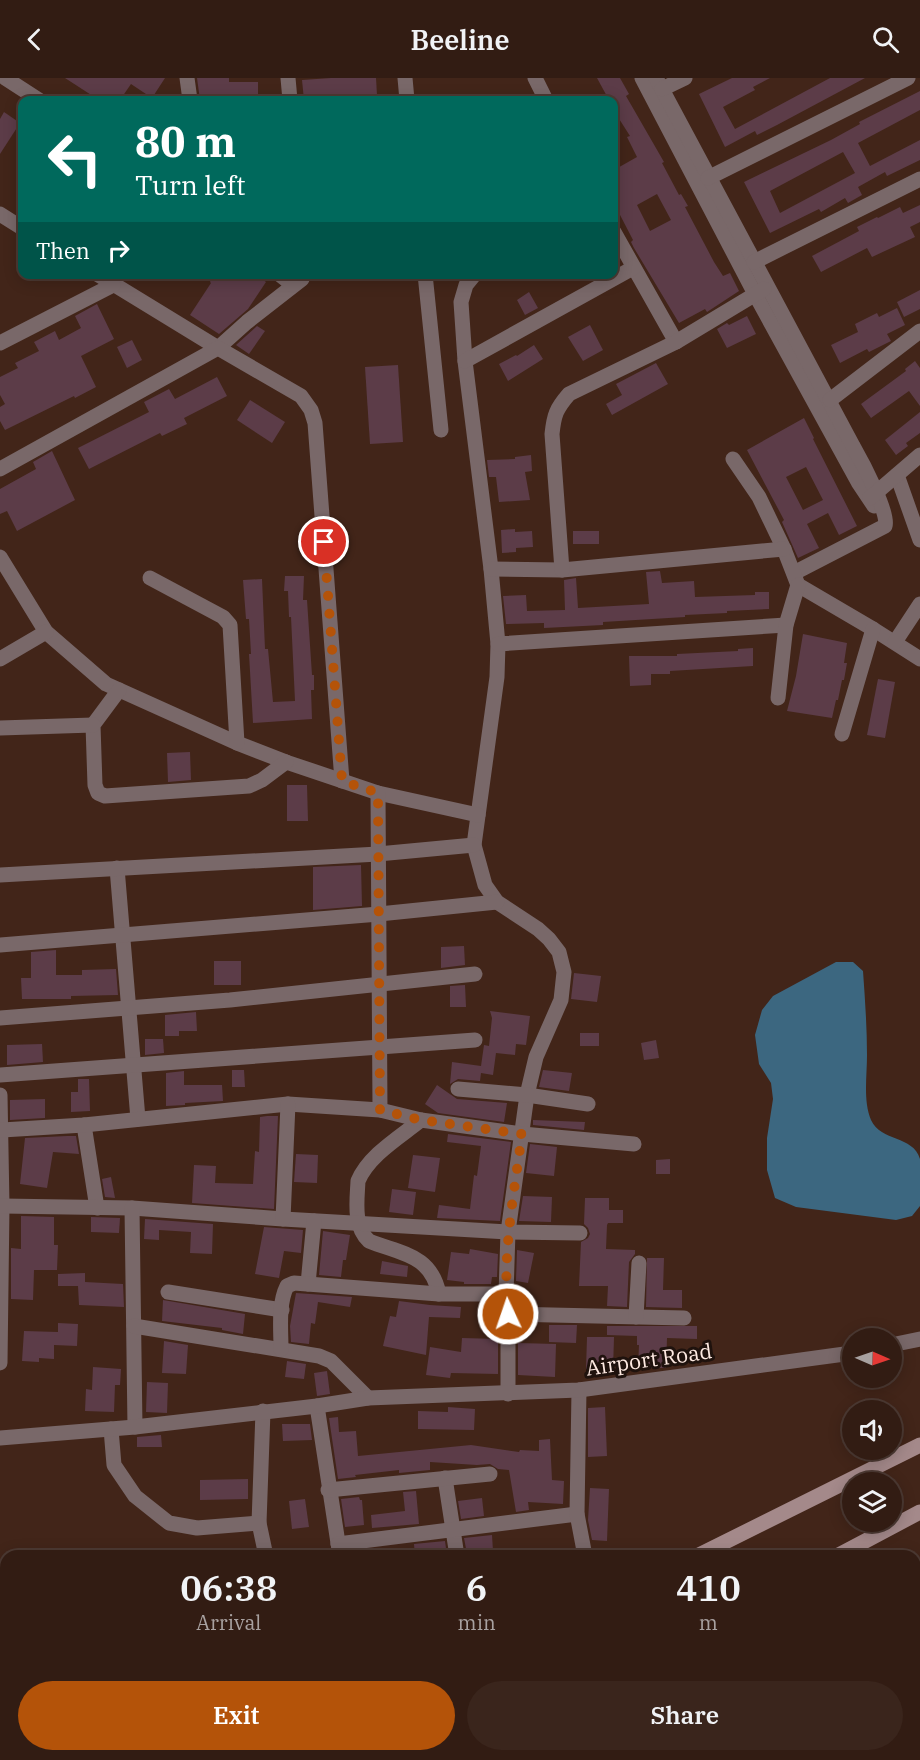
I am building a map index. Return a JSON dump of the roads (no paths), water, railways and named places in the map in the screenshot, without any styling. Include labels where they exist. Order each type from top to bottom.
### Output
[{"type":"main road","points":[[709,1550],[920,1445]]},
{"type":"main road","points":[[848,1550],[920,1512]]},
{"type":"street","points":[[5,78],[33,96]]},
{"type":"street","points":[[187,78],[189,96]]},
{"type":"street","points":[[288,78],[290,96]]},
{"type":"street","points":[[405,78],[407,96]]},
{"type":"street","points":[[535,78],[544,96]]},
{"type":"street","points":[[642,78],[762,290],[830,400],[873,496]]},
{"type":"street","points":[[685,78],[659,84],[754,262],[762,290],[853,473],[883,507],[887,524],[796,579]]},
{"type":"street","points":[[708,178],[908,78]]},
{"type":"street","points":[[754,262],[920,179]]},
{"type":"street","points":[[0,214],[18,225]]},
{"type":"street","points":[[618,240],[676,342]]},
{"type":"street","points":[[618,276],[633,268]]},
{"type":"street","points":[[104,279],[301,396],[311,410],[315,423],[342,781]]},
{"type":"street","points":[[426,279],[441,430]]},
{"type":"street","points":[[471,279],[466,285],[461,302],[465,362],[498,644],[497,676],[474,845],[485,885],[497,902],[549,939],[559,952],[564,972],[561,1000],[536,1057],[527,1095],[508,1232],[506,1294],[508,1394]]},
{"type":"street","points":[[465,362],[613,279]]},
{"type":"street","points":[[0,469],[218,348],[298,280]]},
{"type":"street","points":[[0,343],[113,285]]},
{"type":"street","points":[[562,570],[552,434],[554,414],[568,394],[676,342],[762,290]]},
{"type":"street","points":[[830,400],[920,331]]},
{"type":"street","points":[[873,496],[920,454]]},
{"type":"street","points":[[733,459],[759,497],[796,579],[786,625],[778,698]]},
{"type":"street","points":[[897,475],[920,540]]},
{"type":"street","points":[[490,569],[562,570],[784,549]]},
{"type":"street","points":[[0,557],[46,632],[106,684],[237,743],[286,762],[378,793],[478,815]]},
{"type":"street","points":[[150,578],[223,616],[230,625],[237,743]]},
{"type":"street","points":[[796,579],[920,658]]},
{"type":"street","points":[[894,642],[920,604]]},
{"type":"street","points":[[498,644],[786,625]]},
{"type":"street","points":[[842,734],[873,629]]},
{"type":"street","points":[[0,659],[46,632]]},
{"type":"street","points":[[119,690],[93,725],[95,785],[98,793],[105,796],[249,786],[262,780],[286,762]]},
{"type":"street","points":[[0,728],[93,725]]},
{"type":"street","points":[[378,793],[380,1110]]},
{"type":"street","points":[[0,875],[378,854],[474,845]]},
{"type":"street","points":[[117,868],[138,1119]]},
{"type":"street","points":[[0,945],[497,902]]},
{"type":"street","points":[[0,1018],[129,1008],[475,974]]},
{"type":"street","points":[[0,1076],[475,1040]]},
{"type":"street","points":[[458,1089],[527,1095],[588,1104]]},
{"type":"street","points":[[0,1095],[2,1130],[0,1363]]},
{"type":"street","points":[[282,1219],[288,1104]]},
{"type":"street","points":[[2,1130],[84,1125],[288,1104],[380,1110],[421,1120],[522,1134],[634,1144]]},
{"type":"street","points":[[421,1120],[366,1166],[358,1181],[357,1223],[363,1236],[369,1241],[422,1262],[436,1280],[438,1294]]},
{"type":"street","points":[[84,1125],[97,1208]]},
{"type":"street","points":[[2,1206],[132,1208],[508,1232],[580,1233]]},
{"type":"street","points":[[132,1208],[135,1427]]},
{"type":"street","points":[[308,1284],[315,1221]]},
{"type":"street","points":[[636,1317],[639,1263]]},
{"type":"street","points":[[281,1349],[282,1310],[287,1286],[294,1283],[438,1294],[506,1294]]},
{"type":"street","points":[[168,1292],[282,1310]]},
{"type":"street","points":[[508,1314],[684,1318]]},
{"type":"street","points":[[134,1326],[319,1356],[331,1361],[368,1398]]},
{"type":"street","points":[[902,1343],[920,1339]]},
{"type":"street","name":"Airport Road","points":[[584,1550],[577,1514],[579,1390],[842,1354]]},
{"type":"street","points":[[0,1438],[135,1427],[368,1398],[579,1390]]},
{"type":"street","points":[[317,1406],[328,1490],[339,1550],[454,1530],[577,1514]]},
{"type":"street","points":[[263,1411],[259,1523],[265,1550]]},
{"type":"street","points":[[111,1429],[114,1465],[135,1496],[168,1523],[197,1528],[259,1523]]},
{"type":"street","points":[[328,1490],[490,1474]]},
{"type":"street","points":[[445,1478],[456,1550]]},
{"type":"water","points":[[836,962],[853,962],[863,971],[867,1034],[866,1097],[871,1120],[882,1132],[911,1146],[920,1159],[920,1206],[912,1216],[896,1220],[796,1207],[775,1198],[767,1170],[767,1138],[773,1099],[771,1083],[759,1064],[755,1035],[762,1010],[773,996]]}]
